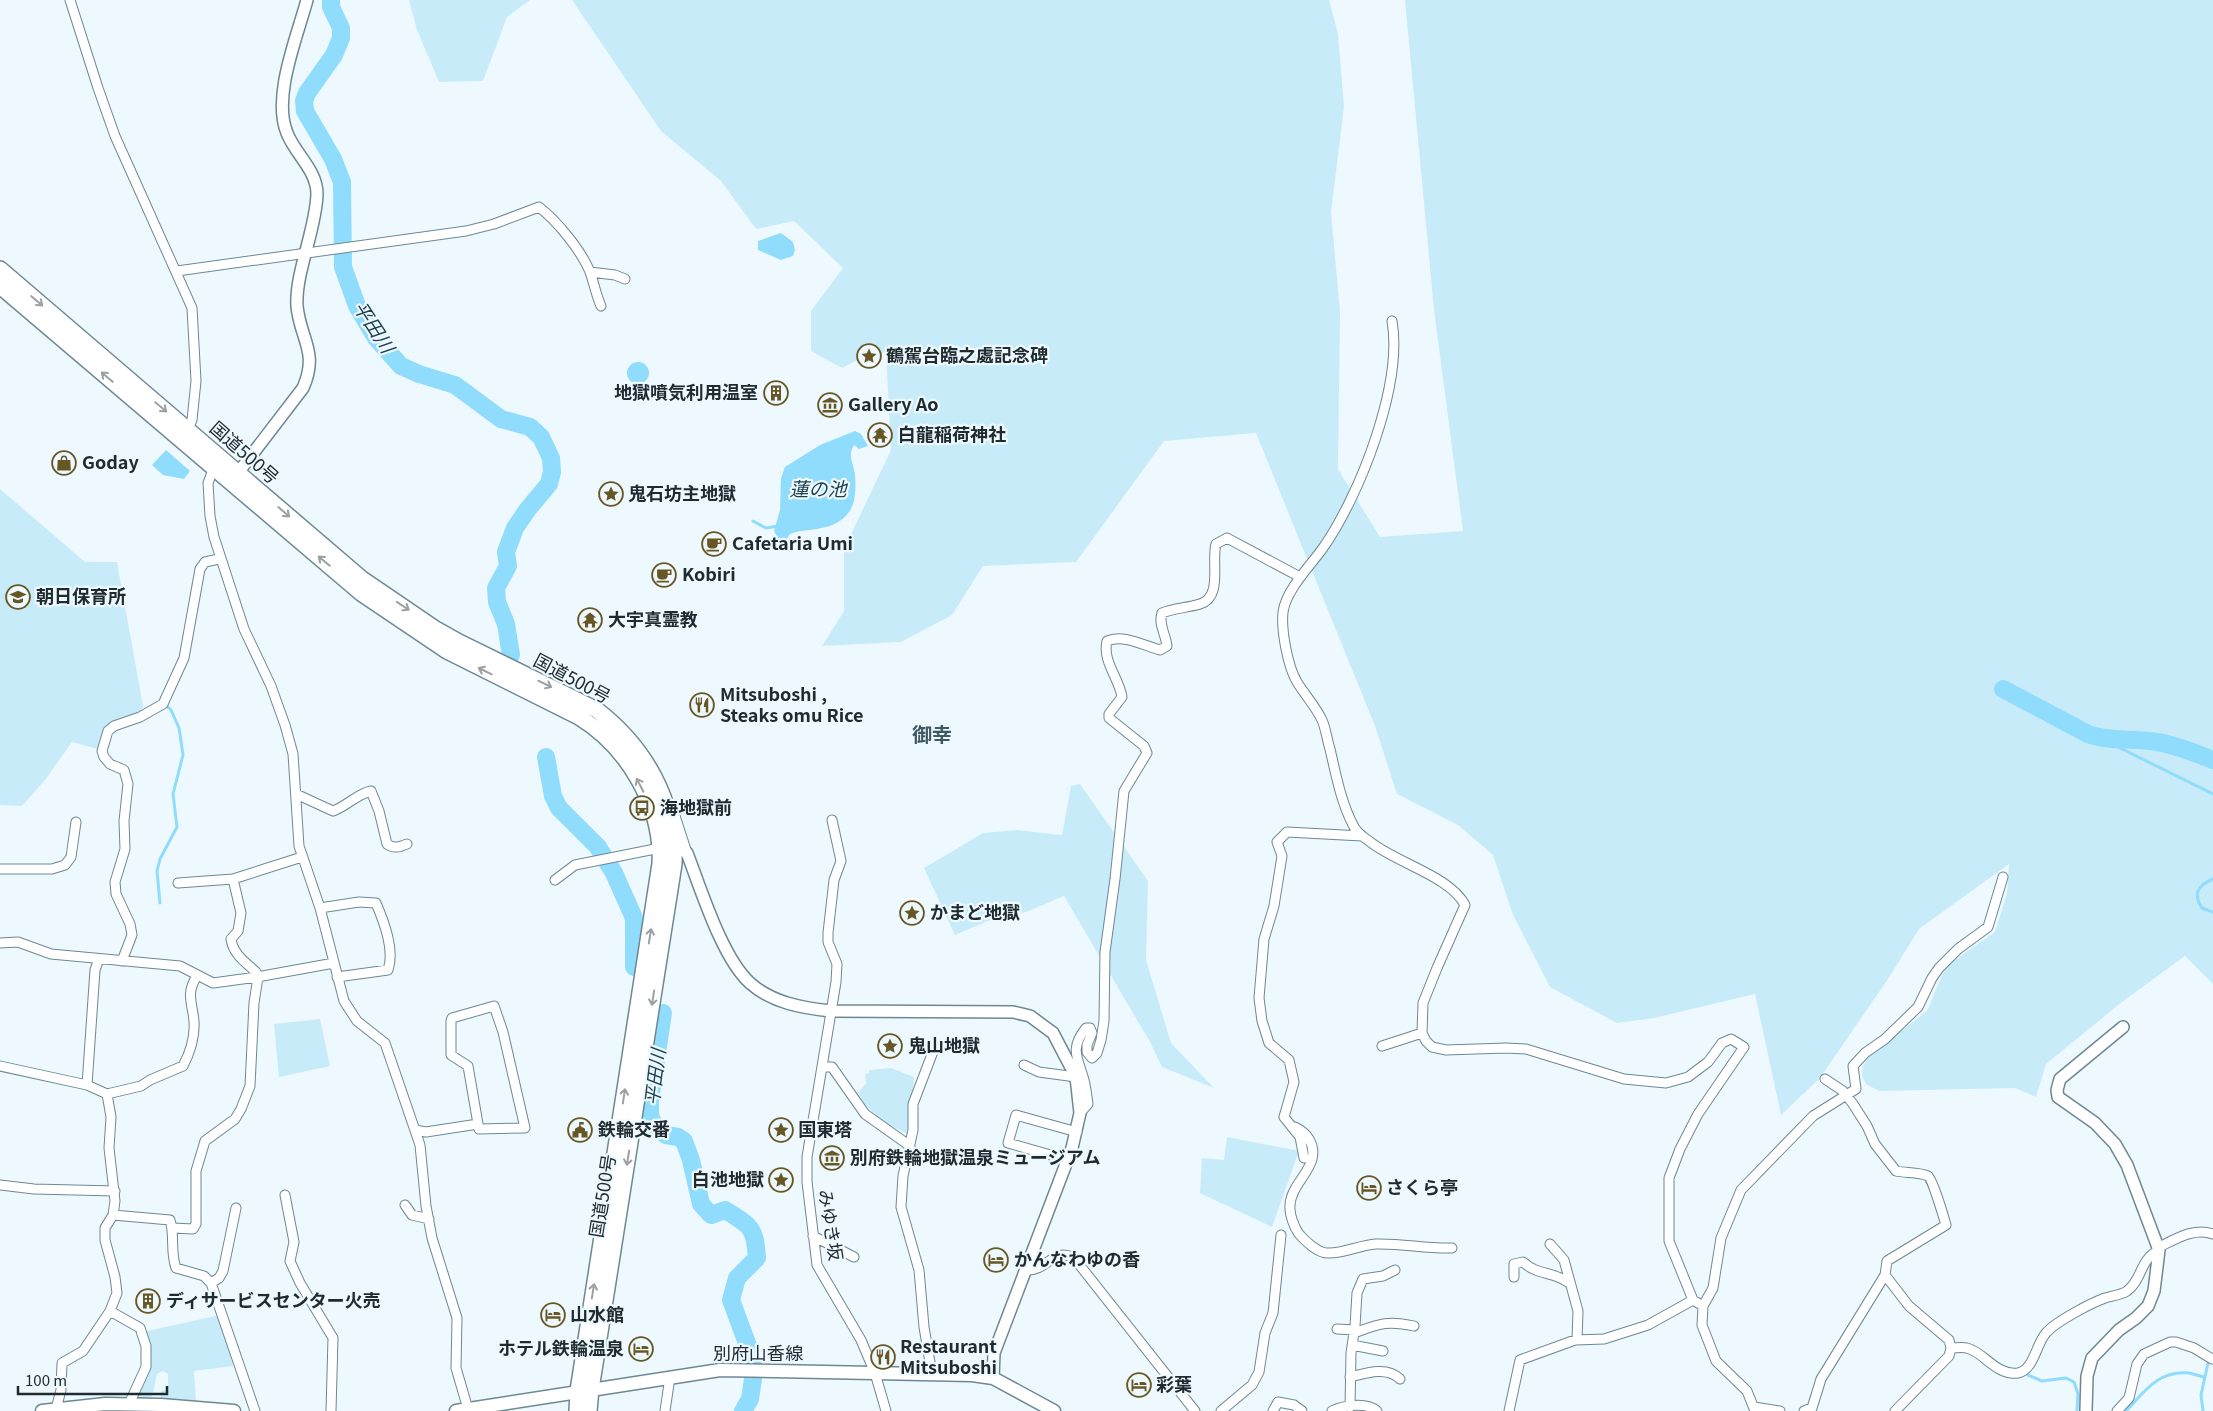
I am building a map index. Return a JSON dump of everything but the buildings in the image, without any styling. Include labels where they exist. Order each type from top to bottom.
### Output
[{"type":"highway","name":"国道500号","points":[[0,269],[188,430],[234,477],[361,593],[402,622],[466,662],[579,717],[609,739],[629,763],[644,792],[667,846]]},
{"type":"highway","name":"国道500号","points":[[0,286],[214,468],[234,477],[362,579],[434,628],[597,710],[611,721],[632,743],[658,782],[670,817],[667,846],[656,892],[584,1390],[577,1411]]},
{"type":"highway","name":"国道500号","points":[[584,1390],[590,1411]]},
{"type":"main road","name":"別府山香線","points":[[462,1410],[720,1370],[972,1375],[992,1378],[1054,1411]]},
{"type":"main road","points":[[42,1411],[105,1404],[161,1404],[234,1411]]},
{"type":"street","points":[[70,0],[115,136],[192,308],[196,381],[192,420],[188,430]]},
{"type":"street","points":[[234,477],[280,420],[303,388],[308,375],[309,346],[297,307],[300,281],[314,213],[316,186],[311,170],[287,134],[282,115],[284,84],[307,0]]},
{"type":"street","points":[[177,271],[466,231],[494,224],[539,207],[564,232],[590,272],[601,306]]},
{"type":"street","points":[[590,272],[615,275],[625,279]]},
{"type":"street","points":[[1392,321],[1395,337],[1386,400],[1360,481],[1323,548],[1300,578],[1283,612],[1289,667],[1323,720],[1346,806],[1354,827],[1382,852],[1448,885],[1460,896],[1465,905],[1423,1003],[1422,1033],[1426,1041],[1438,1050],[1526,1049],[1624,1079],[1666,1083],[1688,1077],[1708,1062],[1722,1042],[1731,1039],[1744,1047],[1698,1114],[1680,1149],[1669,1178],[1669,1241],[1692,1300],[1703,1306]]},
{"type":"street","points":[[214,468],[208,483],[209,502],[219,559],[244,629],[271,686],[285,725],[293,754],[299,846],[320,908],[344,1001],[357,1021],[385,1043],[420,1145],[428,1218],[457,1318],[456,1368],[462,1410]]},
{"type":"street","points":[[1080,1113],[1088,1104],[1075,1050],[1078,1038],[1086,1028],[1090,1028],[1092,1033],[1087,1045],[1087,1052],[1092,1058],[1097,1053],[1101,1040],[1104,1021],[1105,952],[1124,791],[1147,752],[1144,746],[1109,718],[1109,714],[1122,697],[1105,649],[1107,641],[1114,638],[1122,639],[1160,650],[1164,649],[1167,646],[1167,641],[1160,619],[1162,613],[1202,604],[1208,599],[1212,593],[1216,544],[1227,538],[1300,578]]},
{"type":"street","points":[[122,962],[132,935],[130,924],[116,894],[115,882],[125,849],[124,821],[128,784],[124,770],[110,764],[102,751],[108,731],[114,726],[140,717],[163,704],[184,658],[200,569],[205,562],[219,559]]},
{"type":"street","points":[[658,782],[672,806],[687,853],[727,950],[750,983],[785,1003],[803,1008],[831,1011],[1013,1012],[1030,1016],[1053,1032],[1076,1077],[1080,1113],[1077,1132],[994,1353],[992,1378]]},
{"type":"street","points":[[296,794],[333,810],[371,791],[379,811],[387,844],[399,847],[407,844]]},
{"type":"street","name":"みゆき坂","points":[[832,820],[841,861],[834,880],[828,933],[828,942],[836,964],[831,1011],[806,1169],[818,1265],[856,1329],[875,1373],[886,1411]]},
{"type":"street","points":[[0,869],[52,868],[65,865],[71,857],[76,822]]},
{"type":"street","points":[[1304,1158],[1300,1137],[1284,1117],[1294,1082],[1289,1060],[1269,1043],[1262,1021],[1259,998],[1264,939],[1274,906],[1282,856],[1277,842],[1287,832],[1362,836]]},
{"type":"street","points":[[555,880],[575,865],[667,846],[687,853]]},
{"type":"street","points":[[178,883],[233,879],[302,857]]},
{"type":"street","points":[[1780,1411],[1754,1409],[1747,1391],[1716,1361],[1702,1325],[1703,1306],[1713,1288],[1721,1238],[1740,1190],[1813,1116],[1856,1089],[1853,1066],[1865,1053],[1885,1039],[1918,1007],[1939,968],[1958,949],[1988,927],[2003,876]]},
{"type":"street","points":[[173,1228],[194,1229],[196,1224],[196,1171],[205,1141],[235,1119],[250,1086],[254,1003],[258,977],[256,972],[234,952],[232,945],[231,939],[240,926],[241,913],[233,879]]},
{"type":"street","points":[[320,908],[360,902],[376,903],[386,935],[390,956],[388,970],[337,977]]},
{"type":"street","points":[[0,943],[18,942],[51,954],[180,966],[213,983],[334,963]]},
{"type":"street","points":[[87,1084],[95,970],[99,959]]},
{"type":"street","points":[[0,1066],[87,1084],[107,1094],[141,1086],[150,1080],[183,1066],[190,1049],[193,1033],[194,1022],[190,1001],[192,983],[197,976]]},
{"type":"street","points":[[494,1006],[503,1032],[525,1128],[479,1129],[478,1124],[468,1066],[451,1055],[451,1021],[452,1018],[494,1006]]},
{"type":"street","points":[[2086,1411],[2087,1376],[2092,1358],[2119,1330],[2136,1318],[2148,1306],[2154,1291],[2159,1248],[2127,1165],[2115,1144],[2095,1122],[2058,1097],[2057,1090],[2060,1079],[2123,1027]]},
{"type":"street","points":[[1382,1046],[1422,1033]]},
{"type":"street","points":[[932,1374],[924,1327],[919,1270],[903,1222],[901,1207],[903,1176],[913,1130],[913,1104],[934,1049]]},
{"type":"street","points":[[1024,1065],[1038,1072],[1076,1077]]},
{"type":"street","points":[[822,1067],[832,1066],[865,1114],[910,1146]]},
{"type":"street","points":[[1804,1411],[1812,1408],[1821,1379],[1885,1275],[1889,1259],[1917,1241],[1941,1229],[1945,1226],[1946,1222],[1938,1204],[1933,1180],[1929,1176],[1896,1171],[1875,1144],[1861,1116],[1846,1095],[1825,1079]]},
{"type":"street","points":[[56,1409],[61,1390],[62,1363],[83,1352],[110,1311],[117,1293],[115,1277],[105,1240],[105,1228],[113,1215],[115,1191],[109,1148],[111,1117],[107,1094]]},
{"type":"street","points":[[1068,1160],[1008,1142],[1012,1126],[1016,1115],[1077,1132]]},
{"type":"street","points":[[415,1130],[426,1132],[478,1124]]},
{"type":"street","points":[[1292,1127],[1306,1134],[1313,1148],[1313,1160],[1295,1188],[1290,1205],[1298,1233],[1308,1244],[1325,1253],[1377,1244],[1452,1248]]},
{"type":"street","points":[[0,1185],[34,1189],[115,1191]]},
{"type":"street","points":[[285,1195],[294,1242],[290,1262],[300,1283],[333,1338],[331,1411]]},
{"type":"street","points":[[405,1205],[412,1214],[428,1218]]},
{"type":"street","points":[[211,1283],[219,1278],[223,1272],[236,1208]]},
{"type":"street","points":[[113,1215],[170,1220],[173,1228],[176,1268],[204,1276],[211,1283],[247,1390],[256,1411]]},
{"type":"street","points":[[1951,1348],[1966,1348],[2002,1370],[2020,1372],[2031,1363],[2036,1348],[2046,1332],[2090,1304],[2126,1292],[2137,1278],[2148,1257],[2159,1248],[2186,1234],[2203,1230],[2213,1234]]},
{"type":"street","points":[[1220,1411],[1252,1385],[1259,1372],[1265,1333],[1273,1313],[1281,1235]]},
{"type":"street","points":[[813,1236],[854,1257]]},
{"type":"street","points":[[1550,1244],[1564,1260],[1578,1311],[1577,1340]]},
{"type":"street","points":[[1026,1270],[1038,1269],[1060,1254],[1065,1253],[1074,1258],[1195,1411]]},
{"type":"street","points":[[1514,1277],[1514,1264],[1523,1262],[1531,1270],[1561,1276],[1569,1283]]},
{"type":"street","points":[[1350,1407],[1352,1344],[1358,1293],[1363,1279],[1383,1276],[1395,1270]]},
{"type":"street","points":[[1885,1275],[1909,1306],[1949,1340],[1951,1348],[1949,1356],[1895,1411]]},
{"type":"street","points":[[1508,1411],[1520,1360],[1577,1340],[1604,1339],[1648,1325],[1692,1300]]},
{"type":"street","points":[[110,1311],[140,1328],[146,1346],[146,1367],[129,1404]]},
{"type":"street","points":[[1337,1328],[1354,1332],[1381,1323],[1398,1323],[1414,1326]]},
{"type":"street","points":[[2117,1411],[2129,1398],[2137,1364],[2144,1354],[2170,1342],[2176,1342],[2194,1348],[2212,1359]]},
{"type":"street","points":[[1352,1344],[1382,1351]]},
{"type":"street","points":[[1350,1377],[1377,1372],[1395,1374],[1400,1379]]},
{"type":"street","points":[[665,1411],[670,1377]]},
{"type":"street","points":[[1273,1411],[1278,1402],[1284,1402],[1294,1405],[1302,1411]]},
{"type":"street","points":[[1332,1411],[1338,1408],[1350,1407],[1373,1407],[1377,1411]]},
{"type":"shaded area","points":[[409,0],[530,0],[507,17],[483,81],[439,82],[417,30]]},
{"type":"shaded area","points":[[572,0],[1329,0],[1338,34],[1344,107],[1331,212],[1340,312],[1338,469],[1380,537],[1463,531],[1434,310],[1405,0],[2213,0],[2213,984],[2185,956],[2122,1002],[2046,1064],[2036,1097],[2015,1088],[1879,1091],[1866,1084],[1862,1076],[1863,1066],[1870,1055],[1927,1011],[1946,966],[1995,932],[2007,893],[2009,864],[1919,929],[1890,976],[1820,1078],[1781,1115],[1755,994],[1654,1018],[1617,1023],[1550,987],[1513,915],[1493,855],[1458,825],[1397,794],[1375,726],[1256,433],[1164,441],[1076,562],[983,566],[952,615],[901,642],[822,646],[844,611],[844,549],[891,450],[886,352],[861,358],[842,368],[811,351],[811,311],[843,268],[794,221],[756,229],[721,181],[661,131]]},
{"type":"shaded area","points":[[0,489],[85,562],[117,562],[143,706],[140,717],[104,728],[98,749],[72,742],[45,780],[22,806],[0,805]]},
{"type":"shaded area","points":[[1080,784],[1148,881],[1146,960],[1171,1043],[1214,1088],[1162,1067],[1150,1042],[1064,896],[1026,912],[995,918],[955,935],[924,868],[983,833],[1017,830],[1062,835],[1071,786]]},
{"type":"shaded area","points":[[320,1019],[330,1066],[279,1077],[274,1024]]},
{"type":"shaded area","points":[[891,1068],[914,1077],[909,1135],[887,1123],[874,1113],[858,1093],[866,1083],[865,1074],[869,1073],[869,1070]]},
{"type":"shaded area","points":[[1227,1137],[1299,1151],[1272,1227],[1200,1193],[1202,1158],[1224,1160]]},
{"type":"shaded area","points":[[220,1315],[233,1366],[194,1371],[196,1402],[163,1400],[160,1395],[161,1391],[168,1389],[168,1374],[163,1371],[157,1374],[152,1398],[133,1398],[149,1365],[143,1332]]},
{"type":"water","points":[[781,233],[793,242],[795,250],[793,256],[781,260],[758,250],[758,241]]},
{"type":"water","points":[[638,362],[646,365],[649,373],[646,381],[638,384],[630,381],[627,373],[630,365]]},
{"type":"water","name":"蓮の池","points":[[855,431],[861,434],[868,446],[859,449],[854,445],[852,449],[851,456],[855,475],[855,489],[853,504],[849,512],[834,524],[793,533],[789,535],[785,546],[780,543],[774,531],[780,510],[781,478],[785,467],[820,445]]},
{"type":"water","points":[[166,450],[190,471],[184,479],[163,475],[152,465]]},
{"type":"waterway","name":"平田川","points":[[331,0],[331,7],[341,28],[341,38],[334,55],[307,93],[304,101],[305,111],[333,159],[342,182],[343,267],[357,306],[376,338],[401,366],[419,374],[455,385],[501,419],[530,427],[541,437],[551,458],[552,472],[549,484],[515,528],[506,552],[508,566],[496,588],[497,602],[506,624],[511,655]]},
{"type":"waterway","points":[[753,521],[766,528],[778,526]]},
{"type":"waterway","points":[[2003,689],[2088,734],[2113,739],[2164,743],[2186,749],[2213,760]]},
{"type":"waterway","points":[[160,903],[157,871],[160,859],[177,827],[173,794],[183,755],[179,728],[171,710],[166,705]]},
{"type":"waterway","points":[[2102,739],[2213,794]]},
{"type":"waterway","name":"平田川","points":[[546,757],[553,796],[559,808],[598,847],[614,873],[634,918],[634,967]]},
{"type":"waterway","points":[[2213,879],[2204,884],[2197,894],[2202,908],[2213,912]]},
{"type":"waterway","name":"平田川","points":[[663,1013],[650,1100],[650,1116],[656,1128],[666,1135],[678,1137],[684,1141],[691,1160],[701,1204],[711,1215],[725,1210],[746,1224],[753,1233],[757,1258],[737,1278],[731,1300],[751,1354],[753,1368]]},
{"type":"waterway","points":[[2203,1411],[2201,1395],[2208,1363],[2211,1358]]},
{"type":"waterway","points":[[2126,1411],[2153,1384],[2169,1375],[2189,1373],[2204,1377]]},
{"type":"waterway","points":[[2028,1375],[2042,1381],[2066,1378],[2074,1382],[2078,1394],[2077,1411]]},
{"type":"waterway","name":"平田川","points":[[743,1411],[750,1399],[753,1379]]},
{"type":"place","name":"鶴駕台臨之處記念碑","points":[[869,356]]},
{"type":"place","name":"地獄噴気利用温室","points":[[776,393]]},
{"type":"place","name":"Gallery Ao","points":[[830,405]]},
{"type":"place","name":"白龍稲荷神社","points":[[880,435]]},
{"type":"place","name":"Goday","points":[[64,463]]},
{"type":"place","name":"鬼石坊主地獄","points":[[611,494]]},
{"type":"place","name":"Cafetaria Umi","points":[[714,544]]},
{"type":"place","name":"Kobiri","points":[[664,575]]},
{"type":"place","name":"朝日保育所","points":[[18,597]]},
{"type":"place","name":"大宇真霊教","points":[[590,620]]},
{"type":"place","name":"Mitsuboshi , Steaks omu Rice","points":[[702,705]]},
{"type":"place","name":"海地獄前","points":[[642,808]]},
{"type":"place","name":"かまど地獄","points":[[912,913]]},
{"type":"place","name":"鬼山地獄","points":[[890,1046]]},
{"type":"place","name":"鉄輪交番","points":[[580,1130]]},
{"type":"place","name":"国東塔","points":[[781,1130]]},
{"type":"place","name":"別府鉄輪地獄温泉ミュージアム","points":[[832,1158]]},
{"type":"place","name":"白池地獄","points":[[781,1180]]},
{"type":"place","name":"さくら亭","points":[[1369,1188]]},
{"type":"place","name":"かんなわゆの香","points":[[996,1260]]},
{"type":"place","name":"ディサービスセンター火売","points":[[148,1301]]},
{"type":"place","name":"山水館","points":[[553,1315]]},
{"type":"place","name":"ホテル鉄輪温泉","points":[[641,1349]]},
{"type":"place","name":"Restaurant Mitsuboshi","points":[[883,1357]]},
{"type":"place","name":"彩葉","points":[[1139,1385]]},
{"type":"district","name":"御幸","points":[[932,735]]}]
